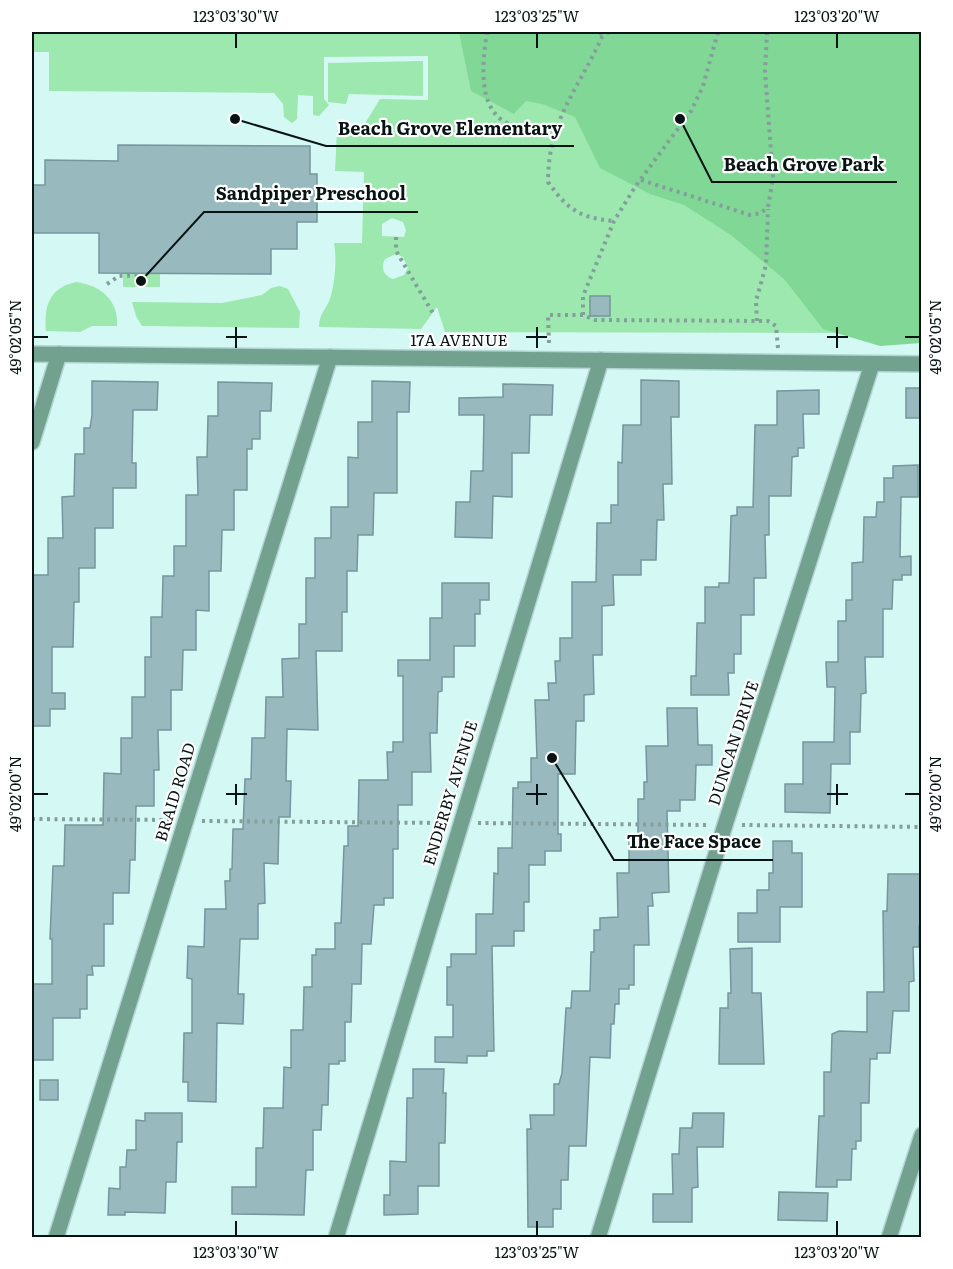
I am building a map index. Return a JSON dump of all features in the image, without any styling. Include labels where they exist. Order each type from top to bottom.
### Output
[{"type":"street","name":"17A AVENUE","points":[[32,354],[921,364]]},
{"type":"street","points":[[32,442],[59,354]]},
{"type":"street","name":"BRAID ROAD","points":[[56,1238],[330,357]]},
{"type":"street","name":"ENDERBY AVENUE","points":[[336,1238],[601,360]]},
{"type":"street","name":"DUNCAN DRIVE","points":[[598,1238],[725,825],[872,364]]},
{"type":"street","points":[[888,1238],[921,1135]]},
{"type":"path","points":[[487,32],[487,102],[498,117],[508,123],[553,136]]},
{"type":"path","points":[[600,32],[602,38]]},
{"type":"path","points":[[609,32],[602,38],[566,104],[553,136],[548,182],[573,210],[585,217],[614,222]]},
{"type":"path","points":[[583,315],[583,296],[614,222],[641,180],[692,111],[706,77],[718,32]]},
{"type":"path","points":[[757,321],[756,302],[766,265],[768,207],[773,178],[765,72],[767,32]]},
{"type":"path","points":[[641,180],[750,214],[760,213],[768,207]]},
{"type":"path","points":[[396,237],[396,251],[434,315]]},
{"type":"path","points":[[107,284],[119,276],[142,275]]},
{"type":"path","points":[[549,359],[548,315],[583,315],[595,320],[768,321],[776,326],[779,362]]},
{"type":"green space","points":[[32,32],[921,32],[921,333],[445,332],[437,307],[421,329],[319,327],[320,318],[331,296],[334,283],[334,243],[362,243],[364,172],[335,171],[337,131],[346,125],[364,125],[380,99],[428,100],[428,56],[324,57],[324,99],[329,105],[319,116],[313,115],[313,96],[298,95],[297,119],[292,123],[284,117],[283,104],[274,93],[49,91],[49,52],[32,52]],"holes":[[[392,218],[403,222],[406,230],[404,237],[382,236],[382,224]],[[396,254],[403,257],[408,268],[404,275],[393,279],[385,274],[383,266],[385,259]]]},
{"type":"green space","points":[[459,32],[921,32],[921,343],[880,346],[823,329],[785,280],[731,235],[684,205],[650,194],[600,168],[575,117],[542,104],[526,101],[514,114],[471,91]]},
{"type":"green space","points":[[423,61],[423,96],[349,94],[346,104],[328,102],[328,63]]},
{"type":"green space","points":[[123,273],[160,273],[160,287],[123,287]]},
{"type":"green space","points":[[76,282],[93,286],[106,295],[115,309],[117,326],[92,326],[80,332],[46,331],[47,306],[50,299],[60,289]]},
{"type":"green space","points":[[280,286],[288,289],[300,312],[299,328],[142,326],[132,302],[222,303],[262,295],[271,288]]},
{"type":"building","points":[[118,145],[310,146],[310,174],[317,174],[317,222],[297,222],[297,249],[271,249],[271,274],[99,273],[99,233],[32,233],[32,185],[45,185],[45,160],[118,161]]},
{"type":"building","points":[[590,296],[610,296],[610,316],[590,316]]},
{"type":"building","points":[[641,380],[679,381],[679,417],[671,417],[672,484],[663,484],[664,520],[657,520],[656,560],[641,560],[641,575],[613,575],[614,605],[602,606],[602,655],[593,655],[594,694],[584,695],[584,721],[576,721],[575,774],[558,774],[558,834],[561,834],[561,851],[545,851],[545,865],[529,865],[529,902],[524,902],[524,931],[514,931],[514,946],[492,946],[494,1051],[487,1051],[487,1056],[467,1056],[467,1063],[435,1062],[435,1037],[453,1037],[453,1005],[447,1005],[447,967],[451,967],[451,954],[476,954],[476,914],[493,914],[494,873],[498,874],[498,848],[512,848],[513,788],[518,788],[518,782],[531,782],[531,758],[537,758],[535,700],[549,700],[548,683],[556,683],[555,661],[560,661],[560,638],[572,638],[572,582],[596,582],[597,523],[611,523],[611,505],[618,505],[618,462],[622,463],[623,425],[641,425]]},
{"type":"building","points":[[92,381],[158,382],[157,410],[133,410],[132,463],[136,463],[136,488],[113,488],[113,528],[95,528],[95,568],[79,568],[79,602],[74,602],[73,647],[52,647],[52,693],[65,693],[65,709],[50,709],[50,726],[32,726],[33,575],[48,575],[48,538],[63,538],[62,497],[74,496],[75,454],[84,454],[84,428],[90,428],[92,415]]},
{"type":"building","points":[[372,381],[410,382],[409,412],[397,412],[397,493],[374,493],[373,535],[358,535],[357,571],[347,571],[347,612],[342,612],[342,651],[316,651],[318,730],[287,729],[286,781],[291,781],[290,817],[279,817],[278,864],[264,863],[265,903],[258,904],[258,939],[240,939],[238,994],[244,994],[243,1024],[217,1023],[216,1102],[188,1101],[188,1082],[183,1082],[184,1033],[192,1033],[192,979],[187,978],[188,946],[204,947],[205,909],[226,909],[225,881],[230,881],[230,869],[232,869],[233,829],[243,829],[245,779],[251,779],[252,738],[265,738],[266,697],[283,697],[282,659],[299,658],[299,624],[306,624],[306,578],[315,578],[315,538],[331,538],[331,507],[348,507],[348,457],[358,458],[358,422],[372,422]]},
{"type":"building","points":[[218,382],[272,383],[271,411],[260,411],[260,439],[252,439],[252,449],[247,449],[247,490],[234,490],[234,530],[222,530],[221,571],[209,571],[209,611],[196,610],[196,650],[183,650],[182,690],[171,690],[171,730],[158,730],[159,770],[154,770],[154,806],[136,806],[135,860],[130,860],[129,893],[113,893],[113,924],[104,924],[104,966],[92,966],[93,975],[87,975],[87,1009],[80,1009],[80,1018],[53,1018],[53,1060],[32,1060],[32,984],[52,984],[52,939],[50,939],[53,866],[64,866],[65,825],[103,825],[104,773],[121,774],[121,738],[132,738],[132,697],[145,697],[145,657],[151,657],[151,617],[162,617],[163,576],[174,576],[174,546],[186,546],[186,495],[198,495],[197,457],[207,457],[208,416],[218,416]]},
{"type":"building","points":[[503,384],[553,385],[552,415],[530,415],[529,453],[512,453],[512,497],[493,496],[492,538],[455,537],[456,502],[470,502],[471,471],[483,471],[484,415],[459,415],[459,398],[503,397]]},
{"type":"building","points":[[906,388],[921,388],[921,418],[906,418]]},
{"type":"building","points":[[819,390],[819,414],[803,414],[804,448],[798,448],[798,456],[792,457],[791,496],[769,496],[769,535],[765,535],[766,578],[754,578],[754,615],[741,615],[741,654],[734,654],[734,673],[728,673],[729,695],[691,695],[691,676],[696,676],[697,623],[705,623],[705,587],[719,587],[719,583],[729,583],[731,516],[737,515],[737,507],[753,507],[755,425],[777,425],[777,391]]},
{"type":"building","points":[[918,465],[918,497],[901,497],[900,557],[911,556],[911,575],[902,575],[902,580],[893,580],[892,609],[883,609],[883,657],[865,657],[866,693],[861,694],[860,732],[850,732],[850,764],[831,764],[830,813],[785,812],[785,784],[803,784],[803,742],[834,742],[835,687],[827,687],[826,662],[838,662],[838,621],[846,621],[846,600],[852,600],[852,563],[863,562],[864,517],[876,517],[877,502],[884,502],[884,478],[893,478],[893,466]]},
{"type":"building","points":[[442,583],[489,583],[489,600],[480,600],[480,614],[475,614],[475,646],[454,646],[454,677],[442,677],[442,691],[438,692],[437,733],[430,733],[431,772],[412,772],[412,805],[398,805],[398,849],[393,849],[393,898],[384,898],[384,905],[374,905],[371,944],[362,944],[361,984],[352,984],[351,1022],[345,1022],[345,1061],[339,1061],[339,1064],[329,1064],[328,1105],[322,1105],[321,1130],[313,1130],[313,1170],[306,1170],[304,1215],[232,1214],[232,1187],[256,1187],[256,1148],[263,1148],[264,1108],[283,1108],[284,1067],[291,1068],[291,1030],[303,1030],[304,987],[312,987],[312,955],[316,955],[316,949],[335,949],[335,923],[341,923],[344,846],[348,846],[348,826],[358,826],[359,780],[388,780],[387,752],[393,752],[393,742],[403,742],[403,676],[398,676],[398,660],[430,660],[430,618],[442,618]]},
{"type":"building","points":[[667,708],[697,708],[698,745],[712,745],[712,765],[696,765],[695,800],[680,800],[680,811],[667,811],[669,892],[652,893],[653,906],[648,906],[649,945],[634,945],[634,985],[629,985],[629,989],[619,989],[619,1004],[615,1004],[614,1024],[611,1024],[610,1058],[590,1057],[586,1146],[569,1146],[568,1180],[561,1180],[561,1209],[553,1209],[553,1227],[528,1227],[527,1129],[531,1129],[530,1115],[554,1115],[554,1084],[559,1084],[562,1073],[566,1008],[571,1008],[572,991],[590,991],[594,930],[600,930],[600,918],[618,917],[617,873],[629,873],[629,839],[638,839],[638,799],[644,799],[644,782],[647,782],[646,746],[668,746]]},
{"type":"building","points":[[773,841],[792,841],[792,853],[802,853],[802,907],[780,907],[780,942],[738,942],[738,913],[757,913],[757,890],[769,890],[769,873],[773,873]]},
{"type":"building","points":[[888,874],[921,874],[921,926],[919,926],[919,947],[913,947],[914,981],[909,982],[909,1011],[893,1011],[890,1053],[877,1053],[877,1059],[870,1059],[869,1103],[861,1103],[861,1141],[856,1141],[856,1149],[852,1149],[851,1180],[837,1180],[837,1187],[816,1187],[819,1116],[824,1116],[824,1072],[831,1072],[832,1034],[839,1031],[867,1032],[867,992],[884,992],[883,911],[887,911]]},
{"type":"building","points":[[752,948],[752,993],[761,993],[764,1064],[719,1064],[720,1008],[728,1008],[728,993],[731,993],[730,949]]},
{"type":"building","points":[[413,1069],[444,1069],[445,1143],[439,1143],[439,1186],[418,1186],[418,1214],[384,1215],[384,1195],[390,1195],[390,1161],[406,1162],[407,1098],[413,1098]]},
{"type":"building","points":[[40,1080],[58,1080],[58,1100],[40,1100]]},
{"type":"building","points":[[145,1113],[182,1113],[182,1142],[177,1142],[176,1182],[166,1182],[165,1213],[125,1212],[125,1215],[108,1215],[109,1188],[120,1189],[120,1167],[126,1167],[127,1150],[136,1150],[136,1120],[145,1121]]},
{"type":"building","points":[[693,1113],[724,1113],[723,1147],[697,1147],[698,1187],[692,1188],[692,1222],[653,1222],[653,1194],[673,1194],[672,1154],[679,1154],[680,1128],[692,1128]]},
{"type":"building","points":[[779,1192],[828,1193],[827,1221],[778,1220]]},
{"type":"place","name":"Beach Grove Elementary","points":[[235,119]]},
{"type":"place","name":"Beach Grove Park","points":[[680,119]]},
{"type":"place","name":"Sandpiper Preschool","points":[[141,281]]},
{"type":"place","name":"The Face Space","points":[[552,758]]}]
